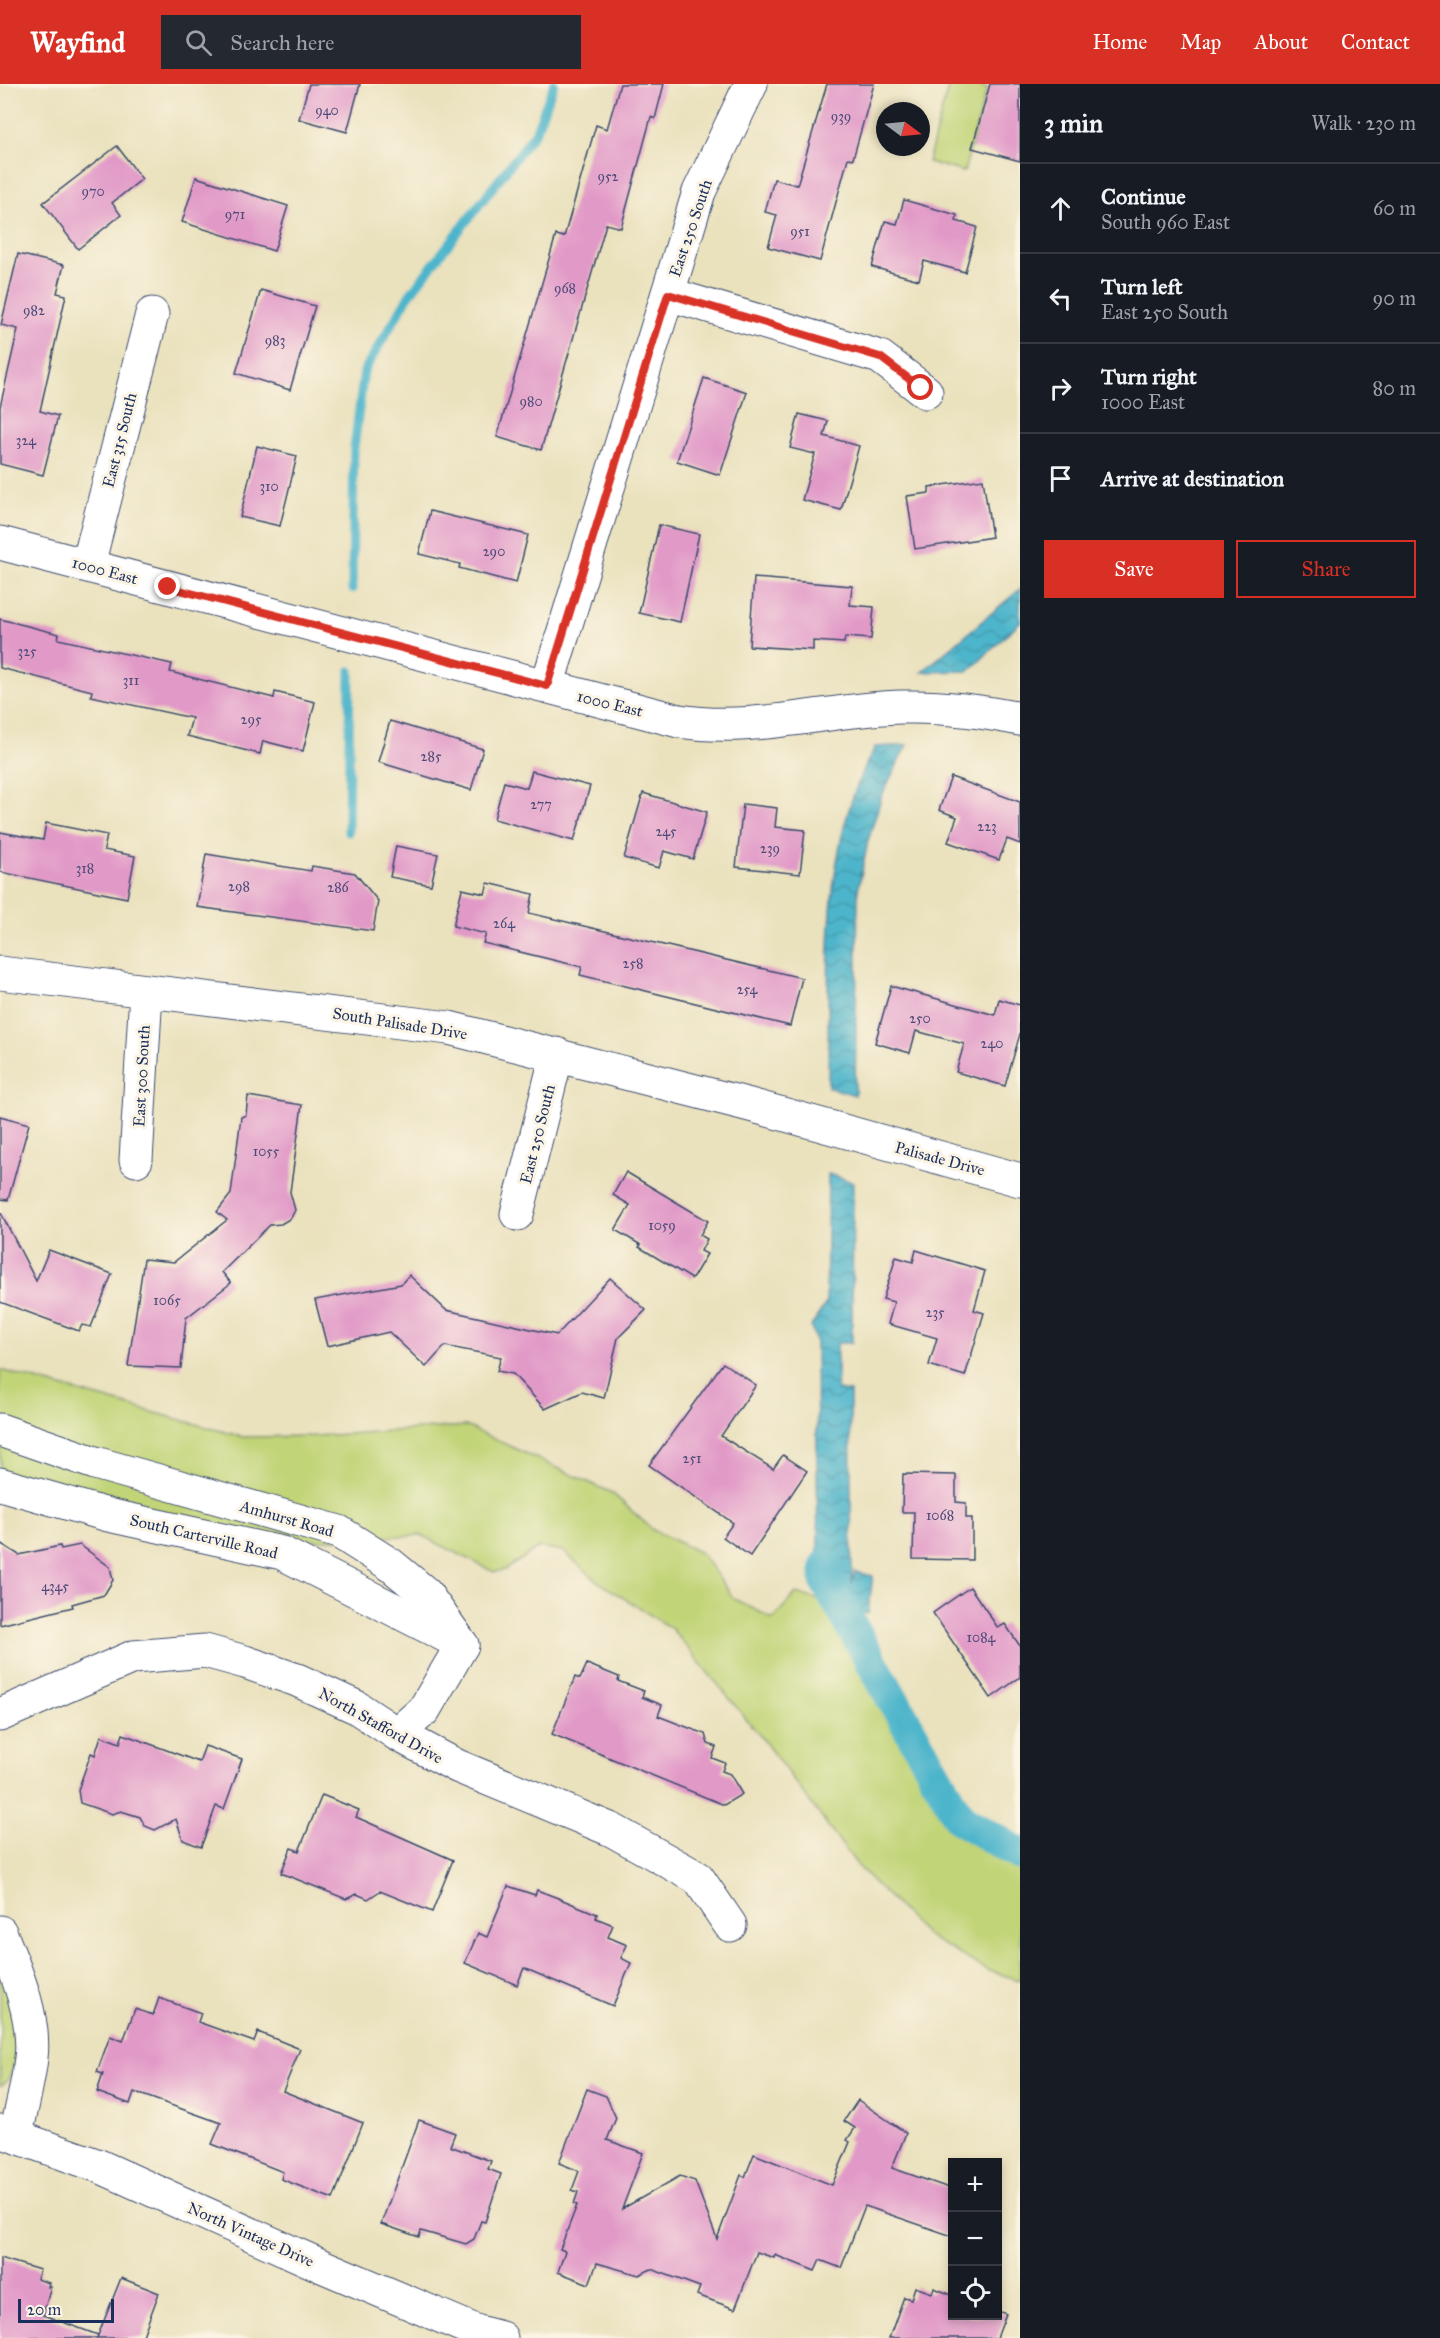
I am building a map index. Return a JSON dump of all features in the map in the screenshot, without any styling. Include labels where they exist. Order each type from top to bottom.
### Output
[{"type":"street","name":"East 250 South","points":[[547,686],[699,192],[751,84]]},
{"type":"street","points":[[668,294],[880,357],[926,392]]},
{"type":"street","name":"East 315 South","points":[[88,565],[152,314]]},
{"type":"street","name":"1000 East","points":[[0,543],[705,725],[765,723],[902,707],[963,709],[1020,719]]},
{"type":"street","name":"South Palisade Drive","points":[[0,973],[146,993],[291,1007],[449,1028],[557,1054],[861,1136]]},
{"type":"street","name":"East 300 South","points":[[136,1160],[146,993]]},
{"type":"street","name":"East 250 South","points":[[517,1214],[557,1054]]},
{"type":"street","name":"Palisade Drive","points":[[861,1136],[1020,1179]]},
{"type":"street","name":"Amhurst Road","points":[[0,1431],[95,1463],[339,1532],[391,1565],[425,1593],[462,1645]]},
{"type":"street","name":"South Carterville Road","points":[[0,1484],[108,1515],[282,1553],[462,1645]]},
{"type":"street","points":[[397,1734],[424,1710],[462,1645]]},
{"type":"street","name":"North Stafford Drive","points":[[0,1715],[133,1657],[205,1651],[297,1680],[356,1707],[397,1734],[458,1766],[612,1830],[698,1878],[730,1925]]},
{"type":"street","points":[[0,1932],[19,1981],[27,2014],[32,2056],[8,2133]]},
{"type":"street","name":"North Vintage Drive","points":[[8,2133],[99,2166],[485,2336]]},
{"type":"green space","points":[[949,84],[972,84],[987,88],[964,172],[928,162]]},
{"type":"green space","points":[[0,1370],[243,1437],[317,1436],[466,1426],[612,1493],[653,1530],[701,1553],[734,1599],[773,1619],[796,1593],[826,1602],[938,1799],[996,1851],[1020,1860],[1020,1980],[989,1971],[927,1936],[858,1866],[761,1737],[672,1629],[597,1581],[563,1551],[540,1547],[505,1570],[494,1572],[421,1535],[262,1543],[0,1472]]},
{"type":"green space","points":[[0,1967],[14,2013],[18,2046],[16,2062],[10,2075],[0,2087]]},
{"type":"water","points":[[1020,589],[1020,622],[969,671],[922,672]]},
{"type":"water","points":[[907,745],[882,795],[868,841],[858,890],[855,1095],[828,1087],[829,957],[836,870],[844,827],[857,786],[875,747]]},
{"type":"water","points":[[828,1174],[853,1182],[852,1343],[837,1343],[837,1390],[850,1392],[852,1584],[855,1572],[873,1576],[868,1614],[826,1602],[818,1569],[816,1343],[811,1326],[826,1303]]},
{"type":"building","points":[[309,84],[360,84],[347,132],[299,119]]},
{"type":"building","points":[[620,84],[664,84],[655,119],[651,117],[621,228],[606,224],[541,450],[497,437],[556,235],[564,237],[596,125],[607,129]]},
{"type":"building","points":[[827,84],[874,84],[853,159],[848,158],[820,261],[768,247],[777,215],[765,212],[774,179],[797,185]]},
{"type":"building","points":[[990,84],[1020,84],[1020,161],[972,148]]},
{"type":"building","points":[[117,146],[142,179],[112,203],[121,215],[78,249],[43,203]]},
{"type":"building","points":[[196,177],[288,206],[274,251],[182,222]]},
{"type":"building","points":[[904,200],[957,215],[956,221],[977,227],[965,272],[924,261],[919,280],[872,267],[885,221],[897,224]]},
{"type":"building","points":[[18,254],[64,265],[57,293],[66,295],[40,411],[58,416],[43,475],[0,464],[0,407],[18,329],[1,325]]},
{"type":"building","points":[[261,290],[315,306],[290,390],[236,373]]},
{"type":"building","points":[[704,378],[747,392],[720,475],[677,461]]},
{"type":"building","points":[[799,414],[828,421],[824,436],[859,446],[841,510],[802,500],[815,454],[790,448]]},
{"type":"building","points":[[257,446],[297,456],[280,526],[240,517]]},
{"type":"building","points":[[983,479],[992,537],[915,549],[907,496],[929,493],[929,487]]},
{"type":"building","points":[[430,511],[528,535],[516,583],[459,568],[460,564],[419,554]]},
{"type":"building","points":[[659,525],[699,534],[680,622],[639,613]]},
{"type":"building","points":[[754,578],[852,586],[850,605],[874,607],[871,639],[845,637],[844,643],[813,641],[813,650],[749,646]]},
{"type":"building","points":[[0,619],[59,634],[58,639],[172,664],[170,672],[274,698],[275,692],[315,702],[303,751],[263,741],[260,754],[187,736],[192,718],[91,696],[92,691],[0,668]]},
{"type":"building","points":[[390,721],[483,749],[471,790],[378,762]]},
{"type":"building","points":[[532,771],[590,786],[574,841],[494,819],[504,782],[527,788]]},
{"type":"building","points":[[951,777],[1020,802],[1020,844],[1007,839],[999,860],[948,842],[957,817],[939,810]]},
{"type":"building","points":[[643,793],[707,812],[693,859],[664,851],[659,868],[624,858]]},
{"type":"building","points":[[743,804],[777,808],[775,827],[805,830],[800,874],[736,867]]},
{"type":"building","points":[[46,823],[107,835],[104,850],[135,856],[127,898],[0,872],[0,832],[43,840]]},
{"type":"building","points":[[396,846],[438,854],[431,885],[390,877]]},
{"type":"building","points":[[206,854],[311,871],[312,866],[355,873],[378,901],[373,931],[197,907]]},
{"type":"building","points":[[488,883],[533,894],[529,913],[802,978],[790,1026],[580,975],[582,967],[483,943],[486,934],[453,926],[462,889],[485,894]]},
{"type":"building","points":[[891,986],[995,1015],[999,999],[1020,1005],[1020,1034],[1005,1086],[956,1072],[964,1044],[916,1031],[910,1053],[875,1043]]},
{"type":"building","points":[[248,1096],[302,1105],[290,1192],[295,1210],[291,1218],[281,1224],[270,1225],[222,1272],[231,1283],[186,1318],[181,1368],[128,1366],[144,1259],[174,1262],[227,1220],[217,1212],[231,1194],[241,1117],[246,1115]]},
{"type":"building","points":[[0,1116],[29,1124],[8,1200],[0,1199]]},
{"type":"building","points":[[626,1172],[708,1221],[700,1235],[707,1239],[701,1251],[707,1254],[692,1279],[615,1230],[630,1205],[613,1195]]},
{"type":"building","points":[[0,1211],[36,1281],[49,1250],[112,1274],[91,1327],[82,1325],[79,1331],[0,1302]]},
{"type":"building","points":[[916,1250],[985,1271],[974,1310],[984,1313],[965,1376],[929,1365],[937,1338],[888,1324],[894,1302],[883,1299],[896,1257],[913,1262]]},
{"type":"building","points":[[409,1275],[446,1310],[557,1335],[610,1278],[646,1310],[618,1338],[604,1398],[582,1392],[545,1409],[513,1374],[497,1371],[501,1357],[445,1346],[426,1367],[389,1332],[327,1346],[315,1300],[401,1284]]},
{"type":"building","points":[[723,1363],[756,1385],[721,1436],[773,1469],[783,1455],[807,1471],[750,1556],[723,1537],[733,1523],[649,1465]]},
{"type":"building","points":[[903,1474],[956,1475],[956,1502],[966,1503],[966,1518],[972,1518],[972,1560],[913,1559],[914,1512],[902,1512]]},
{"type":"building","points":[[0,1543],[19,1555],[60,1546],[61,1549],[80,1545],[110,1567],[113,1580],[104,1595],[72,1604],[73,1607],[0,1625]]},
{"type":"building","points":[[970,1587],[998,1628],[1005,1624],[1020,1646],[1020,1677],[991,1698],[933,1613]]},
{"type":"building","points":[[587,1664],[619,1677],[618,1681],[644,1691],[642,1697],[662,1705],[658,1716],[705,1734],[708,1744],[716,1747],[712,1758],[725,1763],[722,1771],[730,1774],[742,1794],[724,1805],[552,1734],[575,1677],[580,1679]]},
{"type":"building","points":[[123,1734],[199,1762],[205,1746],[242,1759],[224,1809],[216,1806],[201,1847],[183,1840],[176,1819],[155,1830],[145,1826],[140,1817],[121,1811],[112,1814],[80,1803],[78,1790],[91,1753],[95,1755],[101,1736],[120,1743]]},
{"type":"building","points":[[322,1795],[359,1810],[356,1817],[453,1860],[432,1912],[380,1891],[368,1899],[357,1894],[346,1899],[281,1873],[291,1848],[299,1851]]},
{"type":"building","points":[[508,1886],[535,1895],[537,1890],[597,1914],[596,1918],[613,1925],[608,1937],[627,1945],[621,1958],[631,1963],[613,2006],[524,1968],[517,1985],[465,1963],[478,1933],[487,1937]]},
{"type":"building","points":[[159,1998],[201,2013],[198,2022],[254,2042],[258,2032],[300,2049],[283,2091],[363,2123],[333,2199],[281,2179],[283,2172],[212,2144],[221,2123],[134,2092],[130,2104],[97,2092],[103,2074],[97,2072],[110,2036],[123,2041],[135,2009],[153,2015]]},
{"type":"building","points":[[587,2089],[606,2096],[616,2118],[607,2140],[643,2153],[622,2209],[680,2176],[695,2181],[717,2239],[741,2175],[745,2177],[754,2154],[832,2185],[850,2142],[847,2140],[855,2128],[844,2121],[858,2100],[906,2133],[892,2168],[948,2188],[948,2235],[865,2206],[841,2268],[820,2260],[815,2271],[775,2255],[774,2258],[757,2252],[735,2309],[697,2295],[700,2287],[651,2269],[639,2275],[597,2263],[589,2284],[558,2272],[565,2251],[560,2249],[577,2205],[574,2204],[578,2192],[572,2190],[579,2171],[559,2163]]},
{"type":"building","points":[[419,2120],[455,2133],[450,2146],[491,2161],[488,2169],[501,2174],[485,2222],[481,2221],[474,2239],[466,2244],[421,2231],[419,2237],[381,2224]]},
{"type":"building","points":[[0,2258],[40,2270],[37,2279],[49,2283],[48,2287],[51,2287],[43,2315],[98,2335],[97,2338],[0,2338]]},
{"type":"building","points":[[121,2278],[159,2293],[142,2338],[97,2338]]},
{"type":"building","points":[[915,2287],[932,2293],[934,2288],[948,2293],[948,2320],[1002,2320],[1002,2312],[1006,2314],[997,2338],[889,2338],[904,2297],[911,2299]]},
{"type":"waterway","points":[[352,589],[354,448],[364,371],[410,294],[535,133],[554,84]]},
{"type":"waterway","points":[[348,832],[350,671]]},
{"type":"waterway","points":[[827,1565],[826,1581],[960,1819],[1020,1854]]},
{"type":"route","points":[[168,587],[547,686],[668,294],[880,357],[921,388]]}]
